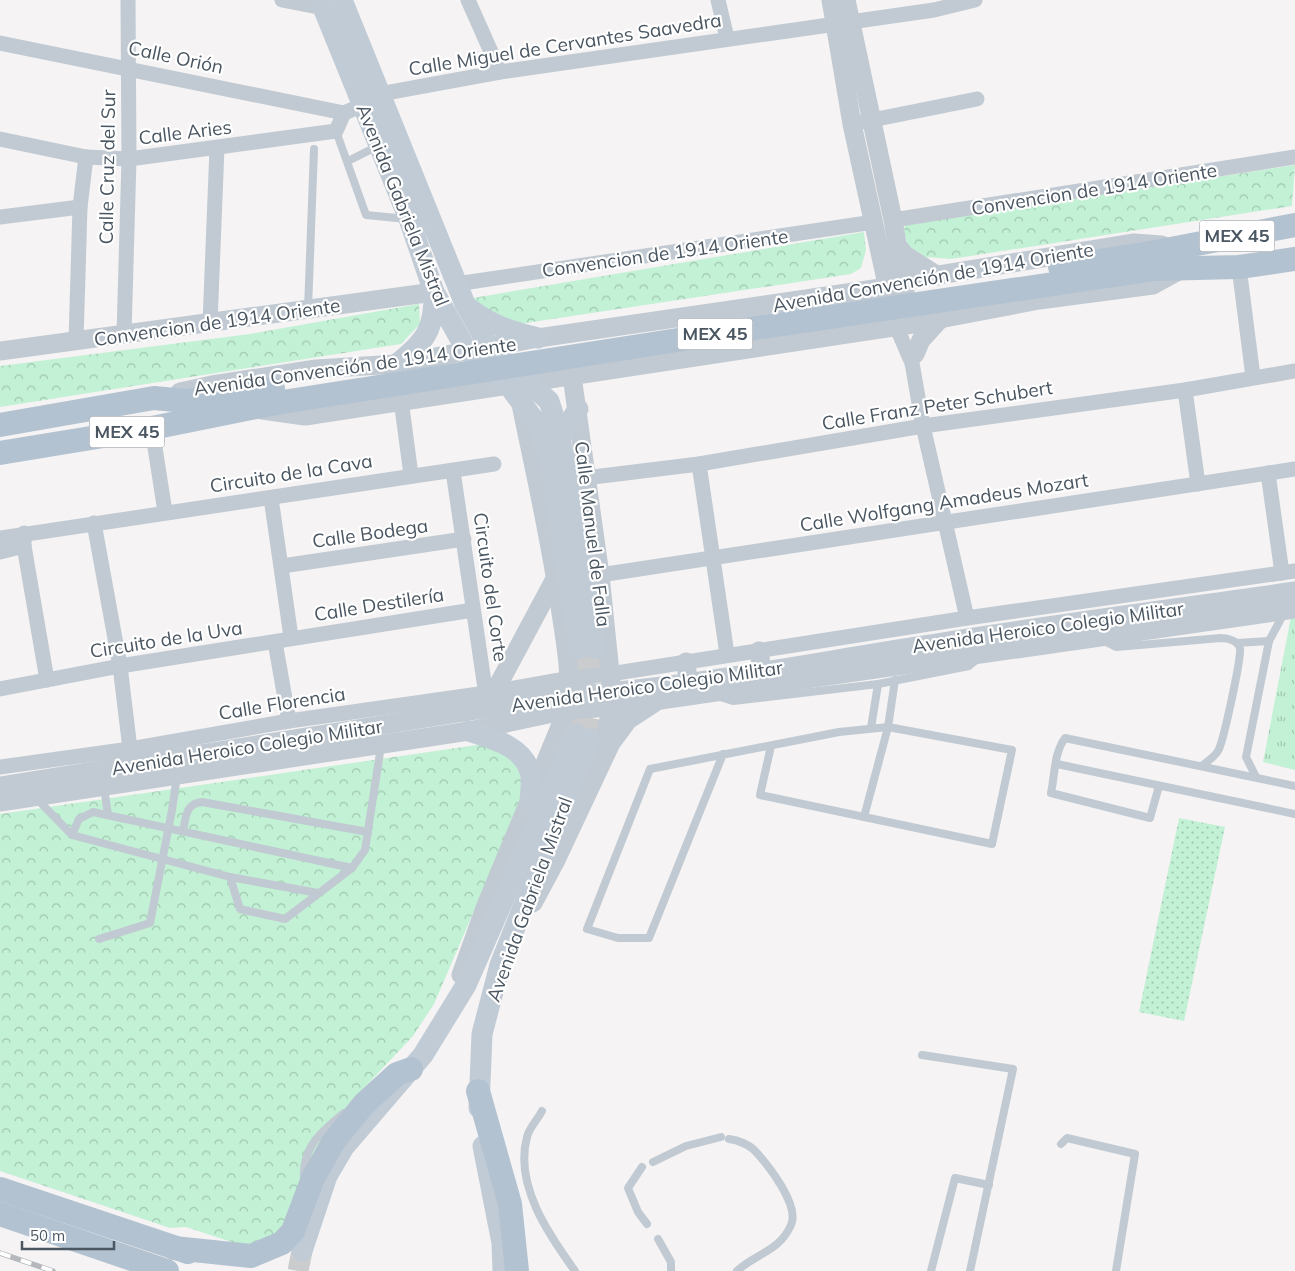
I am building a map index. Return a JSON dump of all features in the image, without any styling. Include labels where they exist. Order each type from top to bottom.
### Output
[{"type":"main road","name":"Avenida Gabriela Mistral","points":[[328,3],[380,94],[464,304],[489,347],[549,401],[575,512],[587,649],[549,458],[538,425],[509,386],[467,351],[434,292],[409,219],[378,146],[353,109],[328,3]]},
{"type":"main road","name":"Avenida Convención de 1914 Oriente","points":[[0,425],[154,398],[186,401],[274,396],[744,329],[1153,261],[1178,246],[1295,225]]},
{"type":"main road","name":"Avenida Convención de 1914 Oriente","points":[[1153,261],[1185,268],[1239,267],[1295,259]]},
{"type":"main road","points":[[397,364],[415,350],[428,333],[435,312],[434,292]]},
{"type":"main road","points":[[464,304],[488,323],[538,338]]},
{"type":"main road","name":"Avenida Convención de 1914 Oriente","points":[[0,453],[253,409],[274,396]]},
{"type":"main road","points":[[559,440],[578,409]]},
{"type":"main road","points":[[469,730],[504,742],[525,761],[531,773],[530,803]]},
{"type":"main road","name":"Avenida Gabriela Mistral","points":[[302,1251],[327,1176],[344,1147],[411,1068],[444,1021],[466,985],[583,736],[500,966],[482,1034],[478,1091],[479,1128],[496,1205],[502,1243],[503,1271]]},
{"type":"main road","points":[[174,1248],[251,1256],[267,1251],[282,1243],[293,1231],[313,1178],[334,1141],[364,1104],[397,1074],[411,1068]]},
{"type":"main road","points":[[478,1091],[510,1204],[517,1271]]},
{"type":"main road","points":[[0,1189],[174,1248],[249,1271]]},
{"type":"main road","points":[[0,1214],[167,1271]]},
{"type":"street","name":"Calle Cruz del Sur","points":[[124,335],[130,159],[128,0]]},
{"type":"street","points":[[282,0],[328,3]]},
{"type":"street","points":[[468,0],[500,72]]},
{"type":"street","points":[[718,0],[727,38]]},
{"type":"street","points":[[831,0],[843,22]]},
{"type":"street","points":[[846,0],[843,22],[861,122],[874,222],[895,284],[913,358],[923,426],[967,618]]},
{"type":"street","name":"Calle Miguel de Cervantes Saavedra","points":[[353,109],[380,94],[500,72],[843,22],[934,5],[974,0]]},
{"type":"street","name":"Calle Orión","points":[[0,42],[128,68],[353,109]]},
{"type":"street","points":[[861,122],[977,99]]},
{"type":"street","points":[[336,130],[353,109]]},
{"type":"street","points":[[861,122],[893,220],[896,244],[895,284]]},
{"type":"street","name":"Calle Aries","points":[[0,139],[86,157],[130,159],[336,130]]},
{"type":"street","points":[[210,323],[217,148]]},
{"type":"street","points":[[76,341],[80,207],[86,157]]},
{"type":"street","name":"Convencion de 1914 Oriente","points":[[893,220],[1295,157]]},
{"type":"street","points":[[0,217],[80,207]]},
{"type":"street","name":"Convencion de 1914 Oriente","points":[[456,284],[874,222]]},
{"type":"street","name":"Avenida Convención de 1914 Oriente","points":[[154,398],[212,384],[316,369],[397,364],[538,338],[895,284],[1134,243],[1178,246]]},
{"type":"street","points":[[896,244],[905,255],[938,276]]},
{"type":"street","points":[[1239,267],[1252,377]]},
{"type":"street","name":"Avenida Convención de 1914 Oriente","points":[[253,409],[305,416],[401,400],[530,383],[904,325],[1038,300],[1153,285],[1185,268]]},
{"type":"street","name":"Convencion de 1914 Oriente","points":[[0,351],[434,292]]},
{"type":"street","points":[[913,358],[921,340],[941,318]]},
{"type":"street","name":"Calle Franz Peter Schubert","points":[[585,478],[699,464],[923,426],[1184,390],[1252,377],[1295,372]]},
{"type":"street","name":"Calle Manuel de Falla","points":[[572,376],[600,576],[611,691],[596,772]]},
{"type":"street","points":[[1184,390],[1198,484]]},
{"type":"street","points":[[401,400],[411,475]]},
{"type":"street","points":[[521,404],[556,577],[569,694]]},
{"type":"street","points":[[152,428],[165,512]]},
{"type":"street","name":"Circuito de la Cava","points":[[94,523],[494,464]]},
{"type":"street","points":[[699,464],[727,654]]},
{"type":"street","name":"Calle Wolfgang Amadeus Mozart","points":[[600,576],[1295,469]]},
{"type":"street","name":"Circuito del Corte","points":[[453,471],[464,539],[472,610],[490,698]]},
{"type":"street","points":[[1268,473],[1289,572]]},
{"type":"street","points":[[272,498],[292,637]]},
{"type":"street","points":[[0,552],[24,540],[94,523],[120,666],[130,749]]},
{"type":"street","points":[[0,538],[24,540]]},
{"type":"street","name":"Calle Bodega","points":[[282,566],[464,539]]},
{"type":"street","points":[[24,540],[47,680]]},
{"type":"street","name":"Avenida Heroico Colegio Militar","points":[[611,691],[686,662],[727,654],[759,651],[967,618],[1289,572]]},
{"type":"street","points":[[490,698],[556,577]]},
{"type":"street","name":"Avenida Heroico Colegio Militar","points":[[0,786],[490,698],[611,691],[688,682],[1007,631],[1295,591]]},
{"type":"street","name":"Avenida Heroico Colegio Militar","points":[[611,691],[660,700],[1290,609]]},
{"type":"street","name":"Calle Destilería","points":[[292,637],[472,610]]},
{"type":"street","name":"Circuito de la Uva","points":[[0,689],[120,666],[276,642],[292,637]]},
{"type":"street","points":[[276,642],[288,721]]},
{"type":"street","points":[[759,651],[762,671]]},
{"type":"street","points":[[686,662],[688,682]]},
{"type":"street","name":"Avenida Heroico Colegio Militar","points":[[0,802],[469,730],[569,694]]},
{"type":"street","name":"Avenida Gabriela Mistral","points":[[444,1021],[485,908],[530,803],[569,694]]},
{"type":"street","name":"Calle Florencia","points":[[0,767],[130,749],[288,721],[490,698]]},
{"type":"street","points":[[500,966],[556,860],[611,743],[628,720],[660,700]]},
{"type":"lane","points":[[336,130],[366,215],[409,219]]},
{"type":"lane","points":[[348,161],[378,146]]},
{"type":"lane","points":[[308,309],[314,149]]},
{"type":"lane","points":[[1256,777],[1246,757],[1269,641],[1290,609]]},
{"type":"lane","points":[[1096,637],[1116,647],[1222,638],[1229,638],[1237,643],[1240,648],[1236,678],[1219,750],[1203,765]]},
{"type":"lane","points":[[1237,643],[1269,641]]},
{"type":"lane","points":[[706,693],[733,701],[878,684],[969,666],[985,653]]},
{"type":"lane","points":[[864,817],[888,727],[895,680]]},
{"type":"lane","points":[[870,728],[878,684]]},
{"type":"lane","points":[[723,754],[649,938],[618,938],[587,929],[650,769],[723,754],[840,732],[888,727],[1012,750],[992,844],[760,795],[772,746]]},
{"type":"lane","points":[[1159,786],[1150,818],[1051,793],[1057,764],[1057,749],[1065,738],[1203,765],[1295,786]]},
{"type":"lane","points":[[230,877],[240,909],[285,919],[352,868],[365,850],[382,744]]},
{"type":"lane","points":[[1057,764],[1295,814]]},
{"type":"lane","points":[[99,939],[150,923],[161,859],[169,828],[177,775]]},
{"type":"lane","points":[[104,786],[108,815]]},
{"type":"lane","points":[[35,796],[72,835],[230,877],[318,893]]},
{"type":"lane","points":[[183,831],[188,809],[194,803],[202,802],[368,832]]},
{"type":"lane","points":[[72,835],[79,819],[93,812],[352,868]]},
{"type":"lane","points":[[922,1056],[1013,1069],[970,1271]]},
{"type":"lane","points":[[542,1111],[527,1137],[525,1168],[536,1212],[575,1271]]},
{"type":"lane","points":[[653,1162],[686,1146],[725,1138],[737,1140],[755,1151],[766,1164],[790,1202],[792,1224],[778,1246],[744,1264],[737,1271]]},
{"type":"lane","points":[[1061,1144],[1067,1138],[1135,1154],[1116,1271]]},
{"type":"lane","points":[[642,1167],[628,1188],[638,1212],[647,1224]]},
{"type":"lane","points":[[931,1271],[955,1178],[989,1186]]},
{"type":"lane","points":[[658,1239],[671,1262],[671,1271]]},
{"type":"green space","points":[[1295,165],[1292,206],[951,259],[926,257],[908,246],[904,231],[905,225]]},
{"type":"green space","points":[[864,232],[866,250],[861,268],[851,274],[519,324],[491,315],[473,298]]},
{"type":"green space","points":[[419,304],[420,324],[401,344],[0,407],[0,366],[250,334]]},
{"type":"green space","points":[[1295,616],[1295,770],[1263,762],[1291,617]]},
{"type":"green space","points":[[477,745],[499,751],[508,756],[514,763],[519,771],[521,781],[520,804],[434,1004],[413,1036],[348,1105],[312,1158],[279,1235],[247,1247],[186,1227],[170,1228],[0,1171],[0,814]]},
{"type":"green space","points":[[1179,818],[1225,827],[1184,1021],[1139,1012]]},
{"type":"tunnel","points":[[590,739],[599,701],[595,648]]},
{"type":"tunnel","points":[[576,734],[585,691],[579,649]]},
{"type":"tunnel","points":[[298,1271],[302,1251]]},
{"type":"railway","points":[[0,1253],[53,1271]]}]
